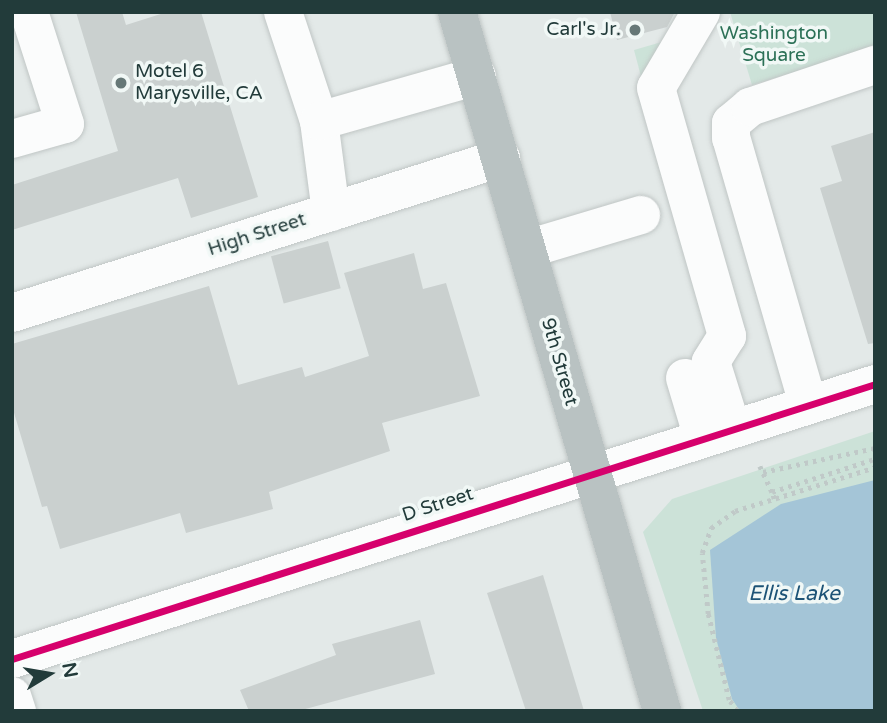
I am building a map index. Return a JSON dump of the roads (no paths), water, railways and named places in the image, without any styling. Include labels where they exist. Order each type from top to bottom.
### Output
[{"type":"highway","name":"9th Street","points":[[457,12],[662,711]]},
{"type":"street","points":[[12,139],[65,124],[29,12]]},
{"type":"street","points":[[284,12],[319,121],[331,212]]},
{"type":"street","points":[[701,12],[656,88],[727,336],[711,362],[717,433]]},
{"type":"street","points":[[808,404],[731,138],[731,122],[750,107],[875,65]]},
{"type":"street","points":[[319,121],[477,76]]},
{"type":"street","name":"High Street","points":[[12,313],[501,158]]},
{"type":"street","points":[[527,249],[640,215]]},
{"type":"street","points":[[685,378],[717,433]]},
{"type":"street","name":"D Street","points":[[12,660],[875,384]]},
{"type":"street","points":[[12,696],[17,711]]},
{"type":"water","name":"Ellis Lake","points":[[875,480],[875,711],[740,711],[732,699],[716,638],[710,550],[781,504]]},
{"type":"place","name":"Carl's Jr.","points":[[635,30]]},
{"type":"place","name":"Motel 6 Marysville, CA","points":[[121,83]]},
{"type":"park label","name":"Washington Square","points":[[774,45]]}]
